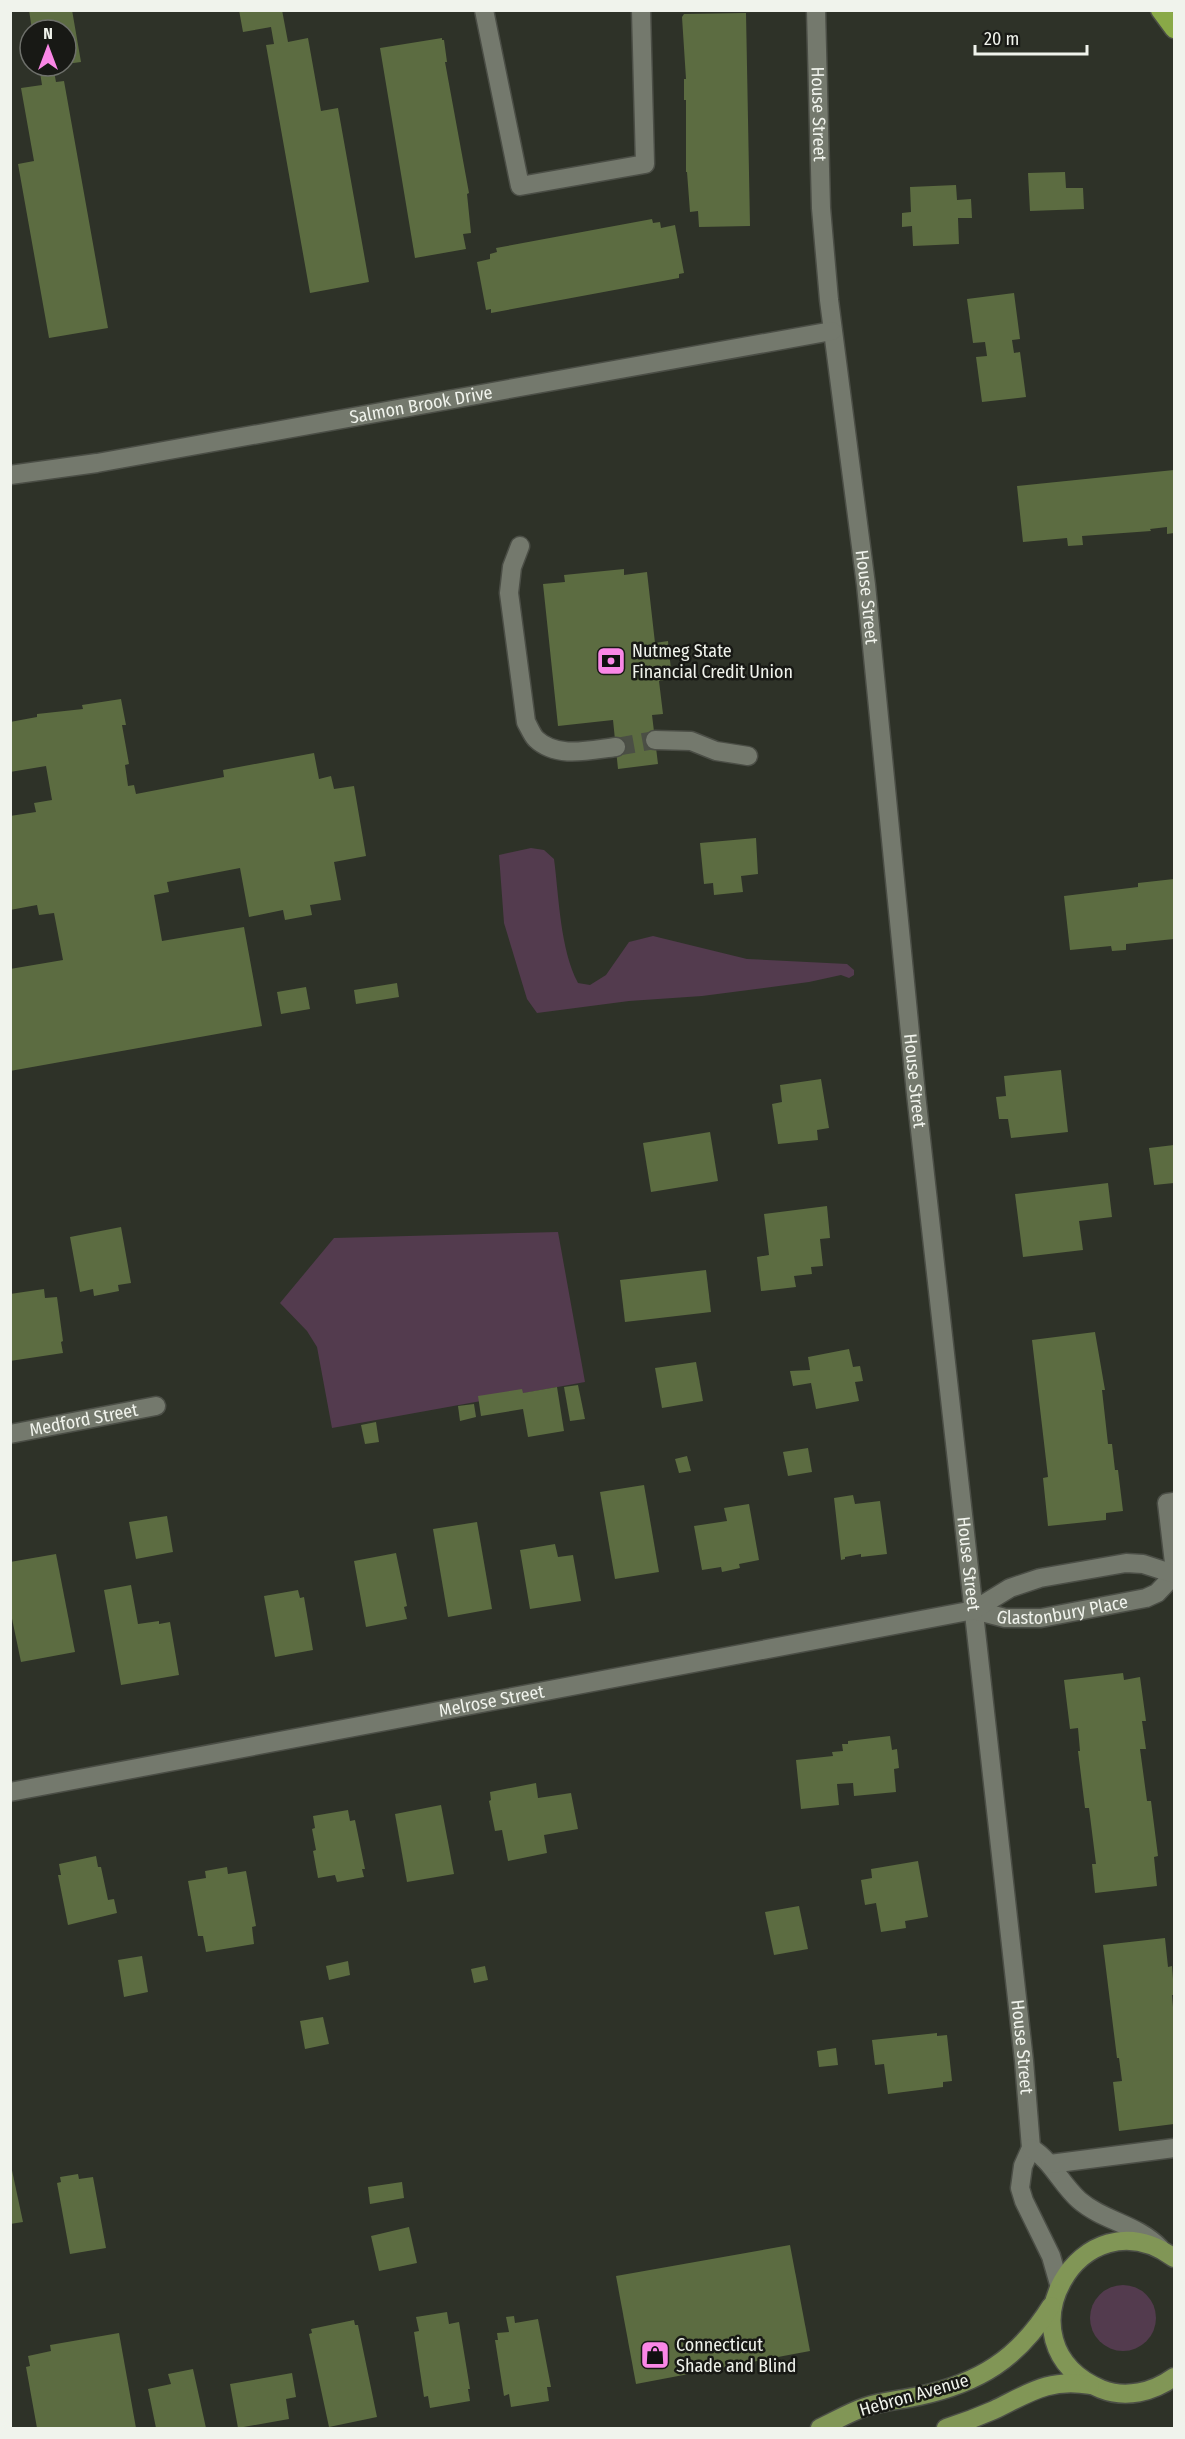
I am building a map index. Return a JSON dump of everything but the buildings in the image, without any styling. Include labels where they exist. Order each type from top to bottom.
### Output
[{"type":"highway","points":[[1160,10],[1174,29]]},
{"type":"main road","points":[[1094,2386],[1076,2374],[1062,2357],[1053,2337],[1052,2305],[1059,2284],[1079,2259],[1108,2244],[1129,2241],[1168,2254]]},
{"type":"main road","name":"Hebron Avenue","points":[[820,2428],[865,2407],[948,2388],[968,2382],[993,2369],[1016,2351],[1029,2337],[1052,2305]]},
{"type":"main road","points":[[946,2428],[994,2410],[1038,2387],[1075,2382],[1114,2392],[1136,2393],[1157,2387],[1174,2377]]},
{"type":"street","points":[[484,10],[520,186],[645,164],[640,10]]},
{"type":"street","name":"House Street","points":[[816,10],[821,208],[832,331],[869,616],[912,1060],[1015,1978],[1031,2148],[1021,2171],[1021,2193],[1052,2256],[1059,2284]]},
{"type":"street","name":"Salmon Brook Drive","points":[[10,475],[97,463],[832,331]]},
{"type":"street","points":[[520,546],[512,567],[509,593],[526,722],[535,738],[551,749],[575,752],[616,747]]},
{"type":"street","points":[[655,740],[691,741],[716,751],[748,756]]},
{"type":"street","name":"Medford Street","points":[[10,1434],[156,1406]]},
{"type":"street","points":[[1174,1502],[1167,1503],[1174,1563]]},
{"type":"street","name":"Glastonbury Place","points":[[1126,1563],[1143,1563],[1174,1574],[1157,1593],[1146,1598],[1041,1618],[1005,1618],[974,1610],[1010,1588],[1040,1578],[1126,1563]]},
{"type":"street","name":"Melrose Street","points":[[10,1792],[974,1610]]},
{"type":"street","points":[[1031,2148],[1050,2164],[1068,2189],[1082,2202],[1096,2212],[1144,2235],[1168,2254]]},
{"type":"street","points":[[1050,2164],[1174,2148]]},
{"type":"shaded area","points":[[531,848],[544,850],[554,859],[567,955],[578,983],[590,985],[606,975],[629,942],[653,936],[747,959],[847,964],[854,970],[854,975],[849,978],[841,975],[809,982],[702,996],[629,1001],[537,1013],[527,999],[504,923],[499,855]]},
{"type":"shaded area","points":[[558,1232],[585,1382],[332,1428],[317,1347],[307,1331],[280,1303],[334,1238]]},
{"type":"shaded area","points":[[1116,2285],[1130,2285],[1142,2290],[1151,2299],[1156,2318],[1154,2331],[1147,2342],[1130,2351],[1116,2351],[1104,2346],[1095,2337],[1090,2325],[1090,2311],[1095,2299],[1104,2290]]},
{"type":"tunnel","points":[[616,747],[655,740]]},
{"type":"place","name":"Nutmeg State Financial Credit Union","points":[[611,661]]},
{"type":"place","name":"Connecticut Shade and Blind","points":[[655,2355]]}]
